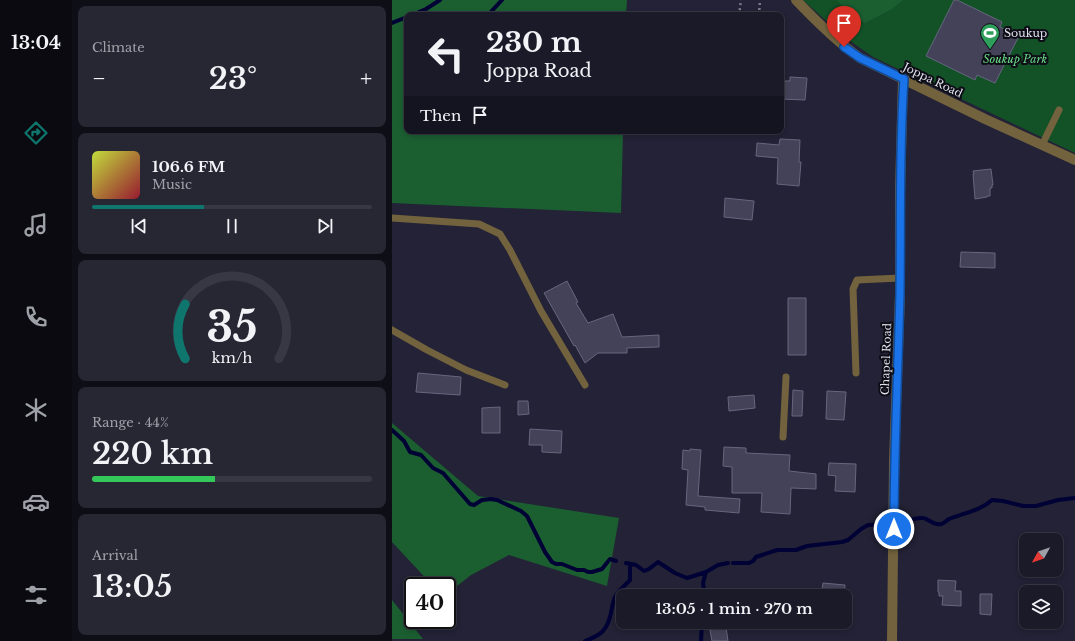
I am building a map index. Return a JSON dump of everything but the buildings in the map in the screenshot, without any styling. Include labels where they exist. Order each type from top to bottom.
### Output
[{"type":"street","name":"Joppa Road","points":[[796,0],[825,30],[844,47],[860,58],[1075,160]]},
{"type":"street","name":"Chapel Road","points":[[892,641],[894,462],[904,79]]},
{"type":"lane","points":[[1042,145],[1060,110]]},
{"type":"lane","points":[[392,218],[479,224],[500,234],[510,250],[541,311],[584,385]]},
{"type":"lane","points":[[856,373],[853,289],[857,280],[900,278]]},
{"type":"lane","points":[[392,330],[466,370],[505,385]]},
{"type":"lane","points":[[783,437],[786,377]]},
{"type":"path","points":[[739,12],[741,0]]},
{"type":"path","points":[[759,12],[760,0]]},
{"type":"green space","points":[[392,0],[627,0],[626,12],[404,12],[404,134],[623,134],[621,213],[392,203]]},
{"type":"green space","name":"Soukup Park","points":[[803,0],[1075,0],[1075,153],[873,57],[843,36]]},
{"type":"green space","points":[[837,0],[903,0],[892,9],[865,23],[844,9]]},
{"type":"green space","points":[[392,423],[478,496],[619,518],[607,586],[509,555],[471,575],[456,587],[456,577],[425,577],[392,542]]},
{"type":"green space","points":[[392,600],[404,615],[404,629],[415,629],[423,639],[392,639]]},
{"type":"waterway","points":[[419,12],[440,0]]},
{"type":"waterway","points":[[491,12],[502,0]]},
{"type":"waterway","points":[[392,23],[404,18]]},
{"type":"waterway","points":[[392,430],[404,441],[410,452],[421,455],[433,468],[443,473],[470,504],[474,505],[482,500],[491,499],[497,500],[521,511],[527,516],[545,552],[552,562],[577,570],[592,572],[602,569],[610,559],[616,561]]},
{"type":"waterway","points":[[901,523],[920,518],[936,524],[942,524],[949,519],[982,507],[992,500],[1023,506],[1036,506],[1058,500],[1075,498]]},
{"type":"waterway","points":[[733,563],[749,563],[756,557],[777,550],[796,550],[807,546],[842,542],[848,540],[868,525],[888,524]]},
{"type":"waterway","points":[[626,563],[636,565],[644,571],[658,562],[675,573],[687,578],[706,572],[718,565],[728,563]]},
{"type":"waterway","points":[[585,641],[602,632],[608,624],[615,597],[630,580],[630,564]]},
{"type":"waterway","points":[[704,589],[703,583],[706,572]]},
{"type":"waterway","points":[[701,641],[702,629]]},
{"type":"place","name":"Soukup","points":[[990,50]]},
{"type":"route","points":[[844,47],[860,58],[904,79],[902,95],[900,294],[894,462],[894,529]]}]
